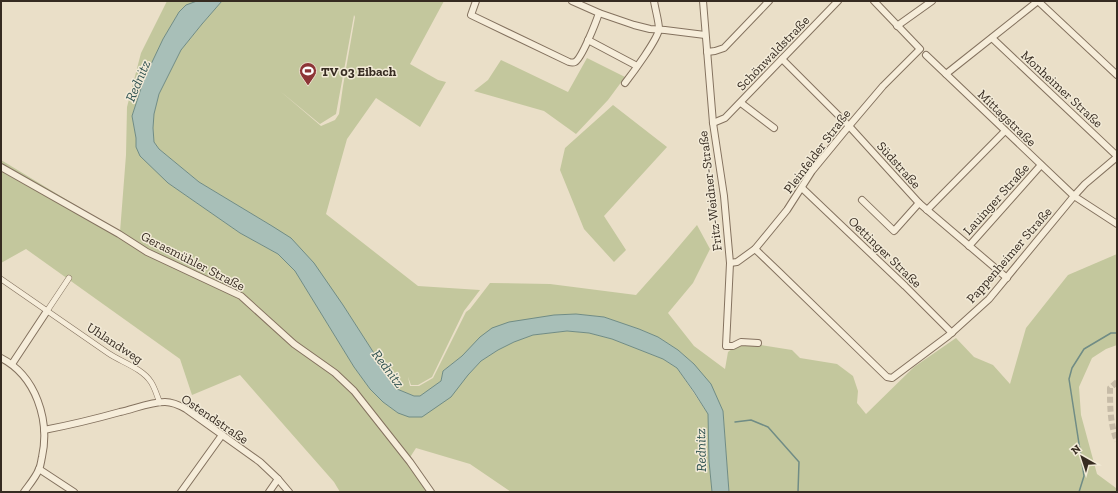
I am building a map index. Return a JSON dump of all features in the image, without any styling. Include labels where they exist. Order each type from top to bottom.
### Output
[{"type":"street","points":[[476,1],[470,15],[569,62],[576,61],[588,40],[599,13]]},
{"type":"street","points":[[572,1],[599,13],[634,25],[650,29],[705,35]]},
{"type":"street","points":[[625,83],[638,66],[659,30],[654,1]]},
{"type":"street","name":"Fritz-Weidner-Straße","points":[[703,1],[713,123],[724,196],[730,263],[726,346],[733,346],[741,342],[758,343]]},
{"type":"street","points":[[707,52],[724,48],[769,1]]},
{"type":"street","name":"Schönwaldstraße","points":[[713,123],[725,118],[741,103],[838,1]]},
{"type":"street","points":[[874,1],[897,26],[932,1]]},
{"type":"street","points":[[946,74],[1038,1],[1117,75]]},
{"type":"street","name":"Pleinfelder Straße","points":[[730,263],[737,262],[754,249],[787,210],[812,171],[849,126],[883,86],[920,49],[897,26]]},
{"type":"street","name":"Monheimer Straße","points":[[992,38],[1117,157]]},
{"type":"street","points":[[588,40],[638,66]]},
{"type":"street","name":"Mittagstraße","points":[[926,55],[1074,196],[1117,224]]},
{"type":"street","name":"Südstraße","points":[[782,59],[849,126],[919,203],[1007,278]]},
{"type":"street","name":"Schönwaldstraße","points":[[741,103],[774,128]]},
{"type":"street","points":[[927,210],[1005,131]]},
{"type":"street","name":"Pappenheimer Straße","points":[[754,249],[887,377],[892,378],[952,333],[989,299],[1074,196],[1085,184],[1117,157]]},
{"type":"street","name":"Lauinger Straße","points":[[968,246],[1041,165]]},
{"type":"street","name":"Gerasmühler Straße","points":[[1,167],[119,234],[147,252],[241,296],[294,344],[335,373],[354,391],[410,462],[431,492]]},
{"type":"street","name":"Oettinger Straße","points":[[802,188],[952,333]]},
{"type":"street","points":[[862,200],[894,230],[919,203]]},
{"type":"street","points":[[12,364],[69,278]]},
{"type":"street","name":"Uhlandweg","points":[[1,279],[119,360],[127,363],[147,377],[152,382],[160,403]]},
{"type":"street","points":[[1,358],[12,364],[30,385],[40,408],[44,430],[44,447],[39,469],[24,492]]},
{"type":"street","name":"Ostendstraße","points":[[44,430],[170,402],[182,406],[260,462],[289,492]]},
{"type":"street","points":[[181,492],[222,435]]},
{"type":"street","points":[[39,469],[74,492]]},
{"type":"street","points":[[269,492],[278,479]]},
{"type":"green space","points":[[167,1],[197,1],[186,5],[179,12],[163,39],[144,79],[132,116],[136,147],[168,183],[240,233],[278,254],[295,271],[354,367],[370,389],[383,402],[398,413],[468,375],[481,361],[498,350],[533,335],[567,331],[589,333],[612,339],[663,359],[677,368],[708,414],[709,461],[712,492],[511,492],[470,464],[416,448],[407,462],[428,492],[340,492],[334,482],[240,375],[192,395],[180,359],[26,249],[1,263],[1,160],[120,232],[126,155],[127,107],[141,53]]},
{"type":"green space","points":[[222,1],[444,1],[410,64],[438,80],[446,82],[420,127],[376,98],[347,139],[326,214],[418,286],[480,290],[464,311],[432,377],[418,385],[411,385],[408,377],[410,386],[419,386],[433,378],[466,312],[490,283],[550,284],[636,295],[697,225],[710,249],[693,283],[668,313],[694,346],[725,369],[728,352],[748,343],[792,350],[800,358],[837,364],[853,376],[858,391],[857,403],[866,414],[914,367],[956,338],[974,357],[993,365],[1010,384],[1026,328],[1068,275],[1117,254],[1117,345],[1106,349],[1092,358],[1079,387],[1081,415],[1097,474],[1116,488],[1117,492],[729,492],[723,411],[694,364],[678,350],[658,337],[604,317],[576,314],[554,315],[462,356],[443,371],[441,381],[421,396],[414,396],[397,389],[343,305],[272,226],[199,182],[159,149],[154,142],[154,114],[159,94],[181,50]],"holes":[[[354,15],[355,17],[339,114],[335,120],[321,126],[280,91],[320,124],[336,114]]]},
{"type":"green space","points":[[587,58],[625,77],[608,100],[576,134],[544,111],[474,91],[488,80],[501,60],[568,92]]},
{"type":"green space","points":[[613,105],[667,147],[604,216],[626,250],[614,262],[584,229],[560,170],[565,148]]},
{"type":"water","points":[[197,1],[222,1],[181,50],[159,94],[154,114],[154,142],[159,149],[199,182],[291,238],[314,263],[397,389],[414,396],[420,396],[441,381],[443,371],[462,356],[480,337],[492,328],[509,322],[554,315],[576,314],[604,317],[658,337],[678,350],[694,364],[711,384],[723,411],[729,492],[712,492],[709,461],[708,414],[677,368],[663,359],[612,339],[589,333],[567,331],[533,335],[498,350],[481,361],[451,397],[422,417],[409,417],[398,413],[383,402],[370,389],[354,367],[295,271],[278,254],[240,233],[168,183],[140,156],[136,147],[132,116],[144,79],[163,39],[179,12],[186,5]]},
{"type":"waterway","points":[[1079,492],[1084,476],[1069,379],[1072,368],[1084,349],[1111,333],[1117,333]]},
{"type":"waterway","points":[[735,422],[751,420],[768,427],[799,462],[798,492]]},
{"type":"tunnel","points":[[1117,382],[1110,388],[1110,408],[1117,441]]},
{"type":"place","name":"TV 03 Eibach","points":[[308,86]]},
{"type":"water label","name":"Rednitz","points":[[138,81]]},
{"type":"water label","name":"Rednitz","points":[[388,369]]},
{"type":"water label","name":"Rednitz","points":[[701,450]]}]
